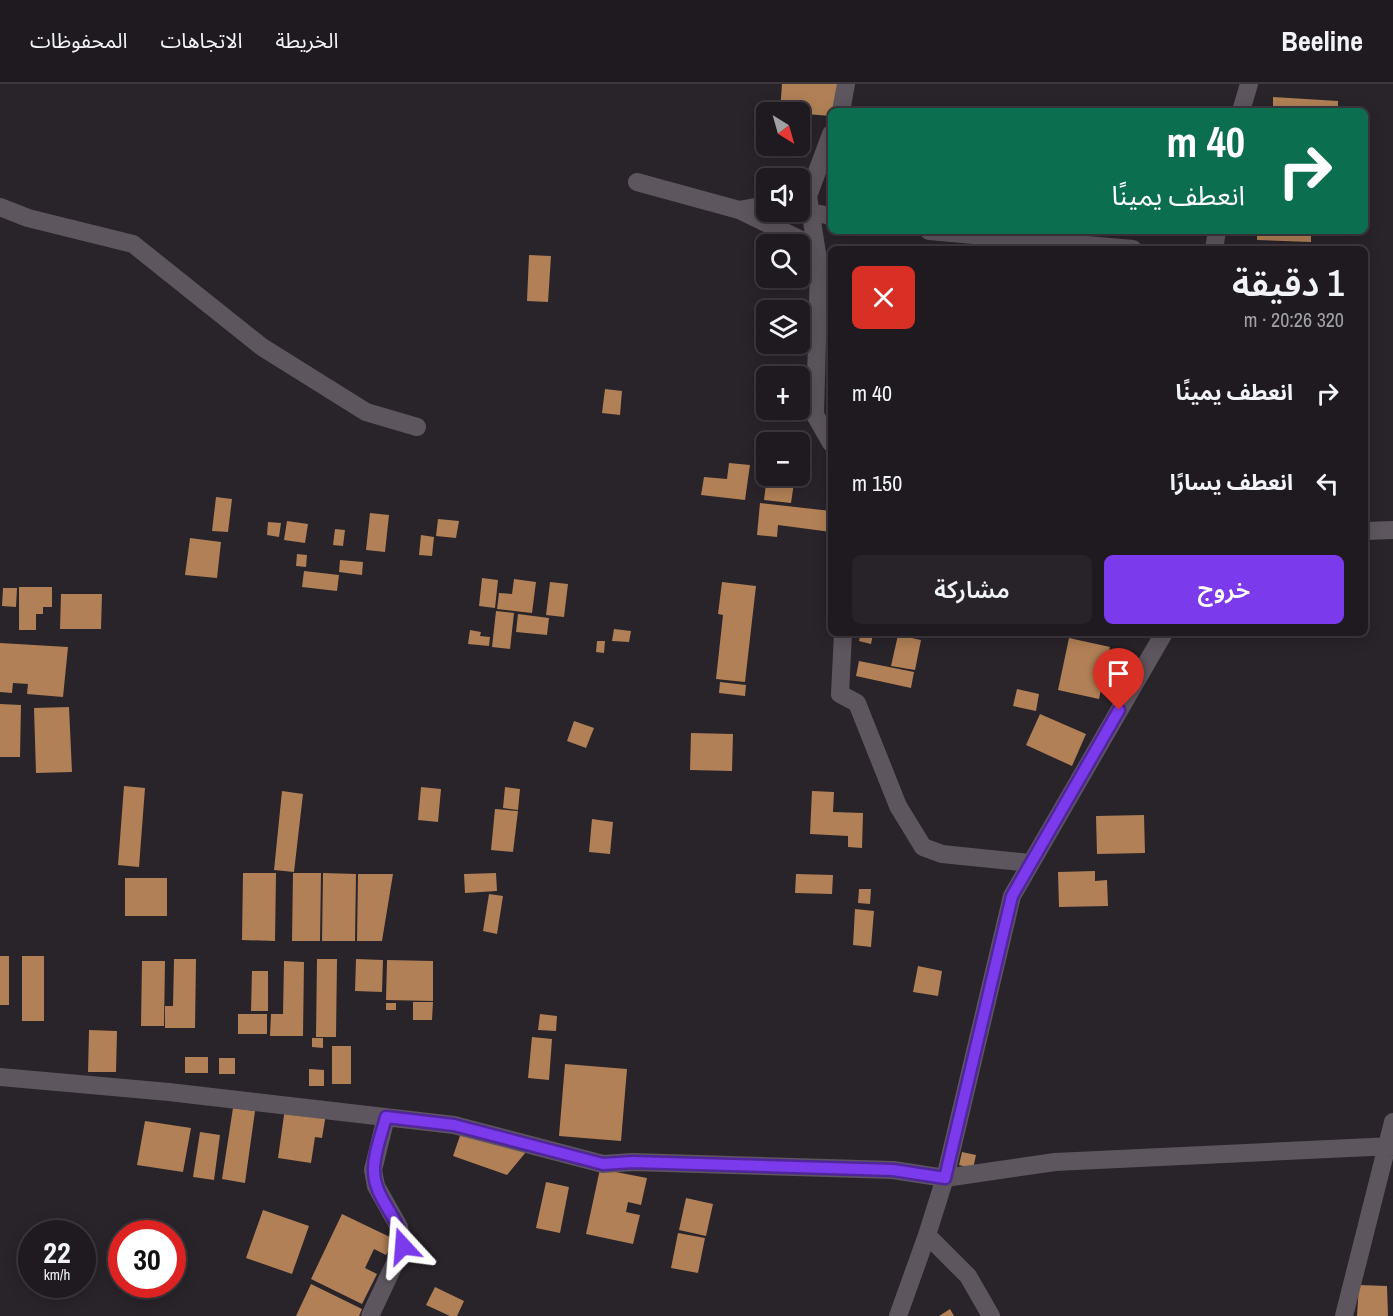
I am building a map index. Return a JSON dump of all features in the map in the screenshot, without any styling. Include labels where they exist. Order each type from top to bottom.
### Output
[{"type":"street","points":[[842,108],[846,84]]},
{"type":"street","points":[[1242,108],[1249,84]]},
{"type":"street","points":[[810,191],[828,142]]},
{"type":"street","points":[[637,182],[739,210],[816,247]]},
{"type":"street","points":[[810,204],[828,214]]},
{"type":"street","points":[[0,207],[28,218],[133,244],[262,347],[366,412],[417,427]]},
{"type":"street","points":[[739,210],[756,207]]},
{"type":"street","points":[[810,220],[819,266],[815,415],[828,438]]},
{"type":"street","points":[[962,234],[1099,246]]},
{"type":"street","points":[[1368,531],[1393,530]]},
{"type":"street","points":[[843,636],[840,694],[857,703],[898,806],[923,847],[942,854],[1031,863]]},
{"type":"street","points":[[898,1316],[945,1178],[1012,896],[1162,636]]},
{"type":"street","points":[[0,1077],[169,1092],[454,1125],[603,1164],[633,1162],[893,1170],[945,1178],[1055,1162],[1390,1146]]},
{"type":"street","points":[[370,1316],[403,1246],[399,1227],[376,1186],[373,1170],[386,1117]]},
{"type":"street","points":[[1344,1316],[1390,1146],[1393,1122]]},
{"type":"street","points":[[927,1235],[968,1276],[991,1316]]},
{"type":"building","points":[[782,84],[839,84],[838,108],[828,108],[828,116],[810,114],[810,102],[781,102]]},
{"type":"building","points":[[1273,97],[1338,101],[1338,108],[1273,108]]},
{"type":"building","points":[[1257,234],[1311,234],[1311,242],[1257,240]]},
{"type":"building","points":[[529,255],[551,256],[548,302],[527,301]]},
{"type":"building","points":[[605,389],[622,391],[620,415],[602,413]]},
{"type":"building","points":[[729,463],[750,465],[745,500],[701,495],[704,477],[727,479]]},
{"type":"building","points":[[766,486],[794,486],[791,503],[764,500]]},
{"type":"building","points":[[216,497],[232,499],[228,532],[212,531]]},
{"type":"building","points":[[760,503],[828,511],[828,532],[778,525],[777,537],[757,535]]},
{"type":"building","points":[[370,513],[389,515],[385,552],[366,550]]},
{"type":"building","points":[[438,519],[459,521],[456,538],[436,536]]},
{"type":"building","points":[[287,521],[308,524],[305,543],[284,540]]},
{"type":"building","points":[[268,522],[281,523],[279,537],[267,535]]},
{"type":"building","points":[[335,529],[345,530],[343,546],[333,545]]},
{"type":"building","points":[[421,535],[434,537],[432,556],[419,555]]},
{"type":"building","points":[[190,538],[221,542],[217,578],[185,575]]},
{"type":"building","points":[[297,554],[307,555],[306,567],[296,566]]},
{"type":"building","points":[[340,560],[363,562],[362,575],[339,572]]},
{"type":"building","points":[[304,571],[339,575],[337,591],[302,587]]},
{"type":"building","points":[[482,578],[498,580],[495,608],[479,606]]},
{"type":"building","points":[[514,579],[536,582],[532,613],[497,609],[499,593],[512,594]]},
{"type":"building","points":[[550,582],[568,584],[564,617],[546,615]]},
{"type":"building","points":[[722,582],[756,586],[745,682],[716,679],[723,615],[718,614]]},
{"type":"building","points":[[19,587],[52,587],[52,607],[43,607],[43,614],[36,614],[36,630],[19,630]]},
{"type":"building","points":[[3,588],[17,588],[16,607],[2,606]]},
{"type":"building","points":[[61,594],[102,594],[101,629],[60,629]]},
{"type":"building","points":[[496,611],[514,613],[510,649],[492,647]]},
{"type":"building","points":[[518,614],[549,618],[547,635],[516,632]]},
{"type":"building","points":[[614,629],[631,631],[629,642],[612,641]]},
{"type":"building","points":[[470,630],[481,632],[480,636],[490,637],[489,646],[468,644]]},
{"type":"building","points":[[860,636],[873,636],[871,644],[859,641]]},
{"type":"building","points":[[898,636],[921,640],[915,670],[891,666]]},
{"type":"building","points":[[1069,638],[1110,647],[1099,699],[1058,690]]},
{"type":"building","points":[[597,641],[605,641],[604,653],[596,652]]},
{"type":"building","points":[[0,643],[68,647],[63,697],[27,694],[28,684],[13,683],[12,693],[0,692]]},
{"type":"building","points":[[859,661],[914,672],[911,688],[856,676]]},
{"type":"building","points":[[720,682],[746,685],[745,696],[719,693]]},
{"type":"building","points":[[1017,689],[1039,694],[1036,711],[1013,706]]},
{"type":"building","points":[[0,704],[21,705],[20,757],[0,757]]},
{"type":"building","points":[[69,707],[72,772],[36,773],[34,708]]},
{"type":"building","points":[[1040,714],[1086,734],[1072,766],[1026,745]]},
{"type":"building","points":[[574,721],[594,728],[586,748],[567,741]]},
{"type":"building","points":[[691,733],[733,734],[732,771],[690,770]]},
{"type":"building","points":[[124,786],[145,788],[139,867],[118,865]]},
{"type":"building","points":[[421,787],[441,789],[438,822],[418,820]]},
{"type":"building","points":[[505,787],[520,789],[518,810],[503,808]]},
{"type":"building","points":[[282,791],[303,794],[294,872],[274,870]]},
{"type":"building","points":[[812,791],[834,792],[833,812],[863,813],[862,848],[848,847],[848,836],[810,834]]},
{"type":"building","points":[[495,809],[518,811],[513,852],[491,850]]},
{"type":"building","points":[[1144,815],[1145,853],[1097,854],[1096,816]]},
{"type":"building","points":[[592,819],[613,822],[610,854],[589,852]]},
{"type":"building","points":[[1095,871],[1095,881],[1107,880],[1108,906],[1059,907],[1058,872]]},
{"type":"building","points":[[243,873],[276,873],[275,941],[242,940]]},
{"type":"building","points":[[293,873],[321,873],[320,941],[292,941]]},
{"type":"building","points":[[323,873],[356,874],[355,941],[322,941]]},
{"type":"building","points":[[496,873],[497,891],[465,893],[464,874]]},
{"type":"building","points":[[358,874],[393,874],[382,941],[357,941]]},
{"type":"building","points":[[796,874],[833,875],[832,894],[795,893]]},
{"type":"building","points":[[125,878],[167,878],[167,916],[125,916]]},
{"type":"building","points":[[859,889],[871,889],[870,904],[858,903]]},
{"type":"building","points":[[489,894],[503,896],[497,934],[483,931]]},
{"type":"building","points":[[855,909],[874,911],[871,947],[853,945]]},
{"type":"building","points":[[0,956],[9,956],[9,1005],[0,1005]]},
{"type":"building","points":[[22,956],[44,956],[44,1021],[22,1021]]},
{"type":"building","points":[[174,959],[196,959],[195,1028],[165,1028],[165,1006],[173,1006]]},
{"type":"building","points":[[317,959],[337,959],[336,1037],[316,1037]]},
{"type":"building","points":[[356,959],[383,960],[382,992],[355,991]]},
{"type":"building","points":[[387,960],[433,961],[433,1001],[386,1000]]},
{"type":"building","points":[[142,961],[165,961],[164,1026],[141,1026]]},
{"type":"building","points":[[284,961],[304,962],[303,1036],[270,1036],[271,1014],[283,1014]]},
{"type":"building","points":[[918,966],[942,971],[938,996],[913,992]]},
{"type":"building","points":[[252,971],[268,971],[268,1011],[251,1011]]},
{"type":"building","points":[[413,1002],[433,1002],[432,1020],[413,1020]]},
{"type":"building","points":[[386,1003],[396,1003],[396,1010],[386,1010]]},
{"type":"building","points":[[238,1014],[267,1014],[267,1034],[238,1034]]},
{"type":"building","points":[[540,1014],[557,1016],[556,1031],[538,1030]]},
{"type":"building","points":[[89,1030],[117,1031],[116,1072],[88,1072]]},
{"type":"building","points":[[532,1037],[552,1039],[549,1080],[528,1078]]},
{"type":"building","points":[[312,1038],[323,1038],[323,1048],[312,1047]]},
{"type":"building","points":[[332,1046],[351,1046],[351,1084],[332,1084]]},
{"type":"building","points":[[185,1057],[208,1057],[208,1073],[185,1073]]},
{"type":"building","points":[[219,1058],[235,1058],[235,1074],[219,1074]]},
{"type":"building","points":[[565,1064],[627,1069],[621,1141],[559,1136]]},
{"type":"building","points":[[309,1069],[324,1070],[324,1086],[309,1086]]},
{"type":"building","points":[[233,1108],[255,1111],[245,1183],[222,1179]]},
{"type":"building","points":[[285,1108],[326,1114],[322,1138],[315,1137],[311,1163],[278,1158]]},
{"type":"building","points":[[145,1121],[191,1128],[183,1172],[137,1165]]},
{"type":"building","points":[[462,1130],[526,1152],[507,1175],[453,1156]]},
{"type":"building","points":[[200,1132],[220,1135],[214,1180],[193,1177]]},
{"type":"building","points":[[962,1152],[976,1155],[973,1169],[959,1165]]},
{"type":"building","points":[[600,1169],[647,1178],[641,1205],[628,1202],[626,1212],[640,1215],[633,1244],[586,1234]]},
{"type":"building","points":[[546,1182],[569,1187],[560,1233],[536,1228]]},
{"type":"building","points":[[686,1198],[713,1204],[706,1236],[679,1230]]},
{"type":"building","points":[[263,1210],[309,1226],[292,1274],[246,1258]]},
{"type":"building","points":[[342,1214],[394,1239],[386,1255],[374,1249],[365,1268],[377,1274],[362,1304],[311,1279]]},
{"type":"building","points":[[678,1233],[705,1238],[698,1273],[671,1268]]},
{"type":"building","points":[[311,1284],[362,1309],[359,1316],[296,1316]]},
{"type":"building","points":[[1359,1285],[1387,1286],[1388,1316],[1357,1316]]},
{"type":"building","points":[[435,1287],[464,1301],[457,1316],[450,1316],[426,1305]]},
{"type":"building","points":[[950,1309],[954,1316],[939,1316]]},
{"type":"route","points":[[403,1246],[399,1227],[376,1186],[373,1170],[386,1117],[454,1125],[603,1164],[633,1162],[893,1170],[945,1178],[1012,896],[1119,710]]}]
